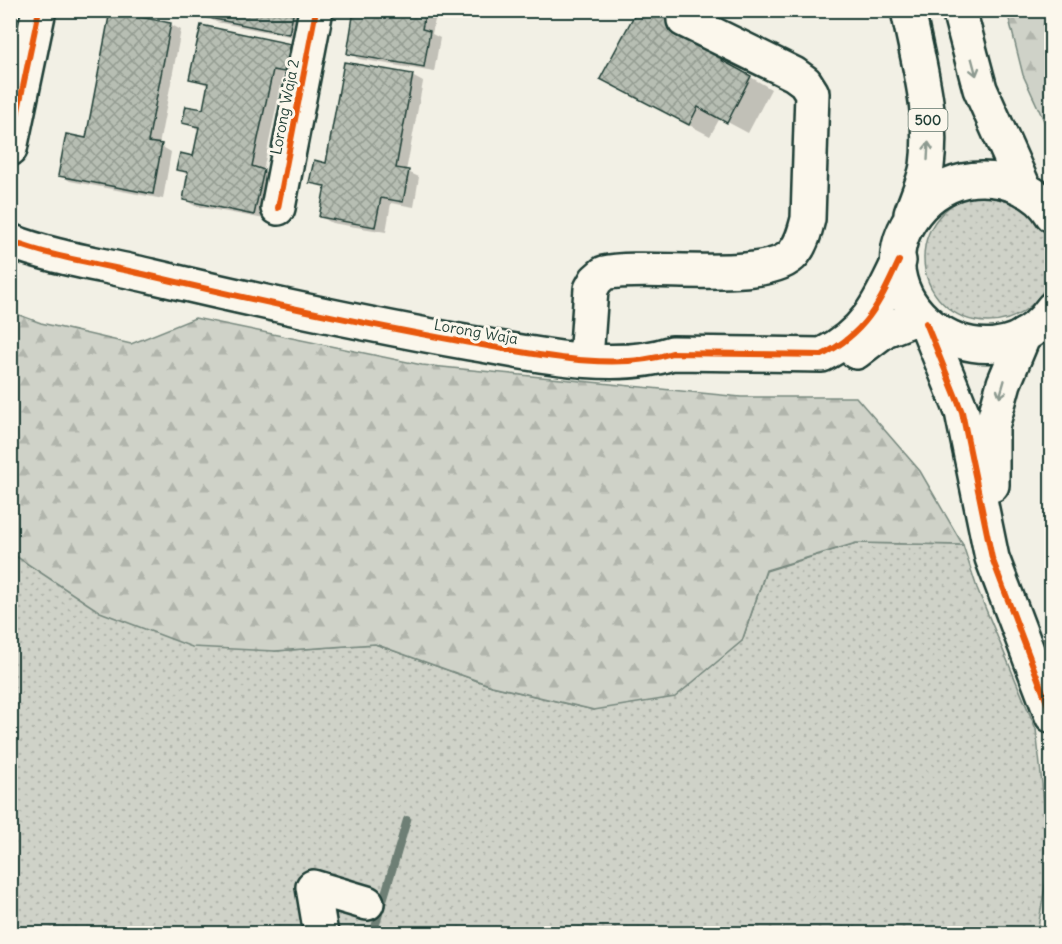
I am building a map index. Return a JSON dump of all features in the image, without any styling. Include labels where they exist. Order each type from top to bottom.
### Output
[{"type":"street","points":[[10,149],[39,10]]},
{"type":"street","name":"Lorong Waja 2","points":[[279,208],[316,10]]},
{"type":"street","name":"500","points":[[908,10],[926,93],[929,130],[927,168],[906,227],[898,261],[906,295],[922,320]]},
{"type":"street","name":"500","points":[[959,10],[980,89],[1043,204]]},
{"type":"street","points":[[586,359],[591,289],[604,273],[765,267],[793,255],[803,239],[808,219],[812,93],[805,82],[794,74],[684,20]]},
{"type":"street","name":"500","points":[[906,227],[927,200],[957,182],[992,179],[1043,204]]},
{"type":"street","name":"Lorong Waja","points":[[10,241],[211,290],[392,329],[514,351],[586,359],[651,361],[672,353],[822,355],[841,346],[868,321],[898,261]]},
{"type":"street","points":[[922,320],[940,334],[973,345],[991,345],[1040,323]]},
{"type":"street","points":[[922,320],[962,412],[992,558],[1052,716]]},
{"type":"street","name":"Lorong Waja","points":[[651,361],[669,371],[830,369],[885,330],[922,320]]},
{"type":"street","points":[[992,558],[992,427],[1004,383],[1040,323]]},
{"type":"street","points":[[321,933],[313,887],[366,903]]},
{"type":"green space","points":[[1007,11],[1051,11],[1051,136],[1023,75]]},
{"type":"green space","points":[[988,194],[1013,199],[1033,213],[1047,233],[1052,258],[1047,283],[1033,303],[1013,317],[988,322],[963,317],[943,303],[929,283],[924,258],[929,233],[943,213],[963,199]]},
{"type":"green space","points":[[11,312],[41,323],[131,344],[195,318],[422,365],[741,397],[856,397],[920,471],[963,545],[856,543],[766,570],[742,641],[675,697],[594,710],[492,686],[375,644],[275,651],[192,647],[100,612],[11,553]]},
{"type":"green space","points":[[856,543],[963,545],[977,588],[1036,729],[1045,811],[1046,881],[1037,933],[11,933],[10,553],[275,651],[375,644],[492,686],[594,710],[742,641],[766,571]]},
{"type":"building","points":[[205,10],[294,10],[289,34],[204,17]]},
{"type":"building","points":[[354,10],[426,10],[422,29],[430,31],[424,67],[347,54]]},
{"type":"building","points":[[637,10],[659,10],[728,47],[721,60],[751,76],[727,123],[698,107],[689,125],[600,79]]},
{"type":"building","points":[[110,11],[171,23],[148,142],[162,144],[153,194],[58,176],[66,134],[86,138]]},
{"type":"building","points":[[201,25],[291,44],[284,72],[273,70],[252,166],[264,170],[254,215],[183,200],[188,172],[176,170],[180,153],[193,156],[199,127],[182,123],[186,106],[203,109],[208,83],[189,79]]},
{"type":"building","points":[[344,62],[413,74],[396,168],[409,170],[403,202],[381,198],[375,227],[319,217],[325,186],[309,183],[314,160],[326,163]]},
{"type":"waterway","points":[[373,934],[407,820]]},
{"type":"cycle path","points":[[10,149],[39,10]]},
{"type":"cycle path","points":[[278,208],[316,10]]},
{"type":"cycle path","points":[[10,241],[62,257],[350,320],[519,352],[598,361],[649,359],[672,353],[822,355],[850,337],[870,316],[899,261]]},
{"type":"cycle path","points":[[926,323],[962,412],[992,558],[1052,716]]}]
